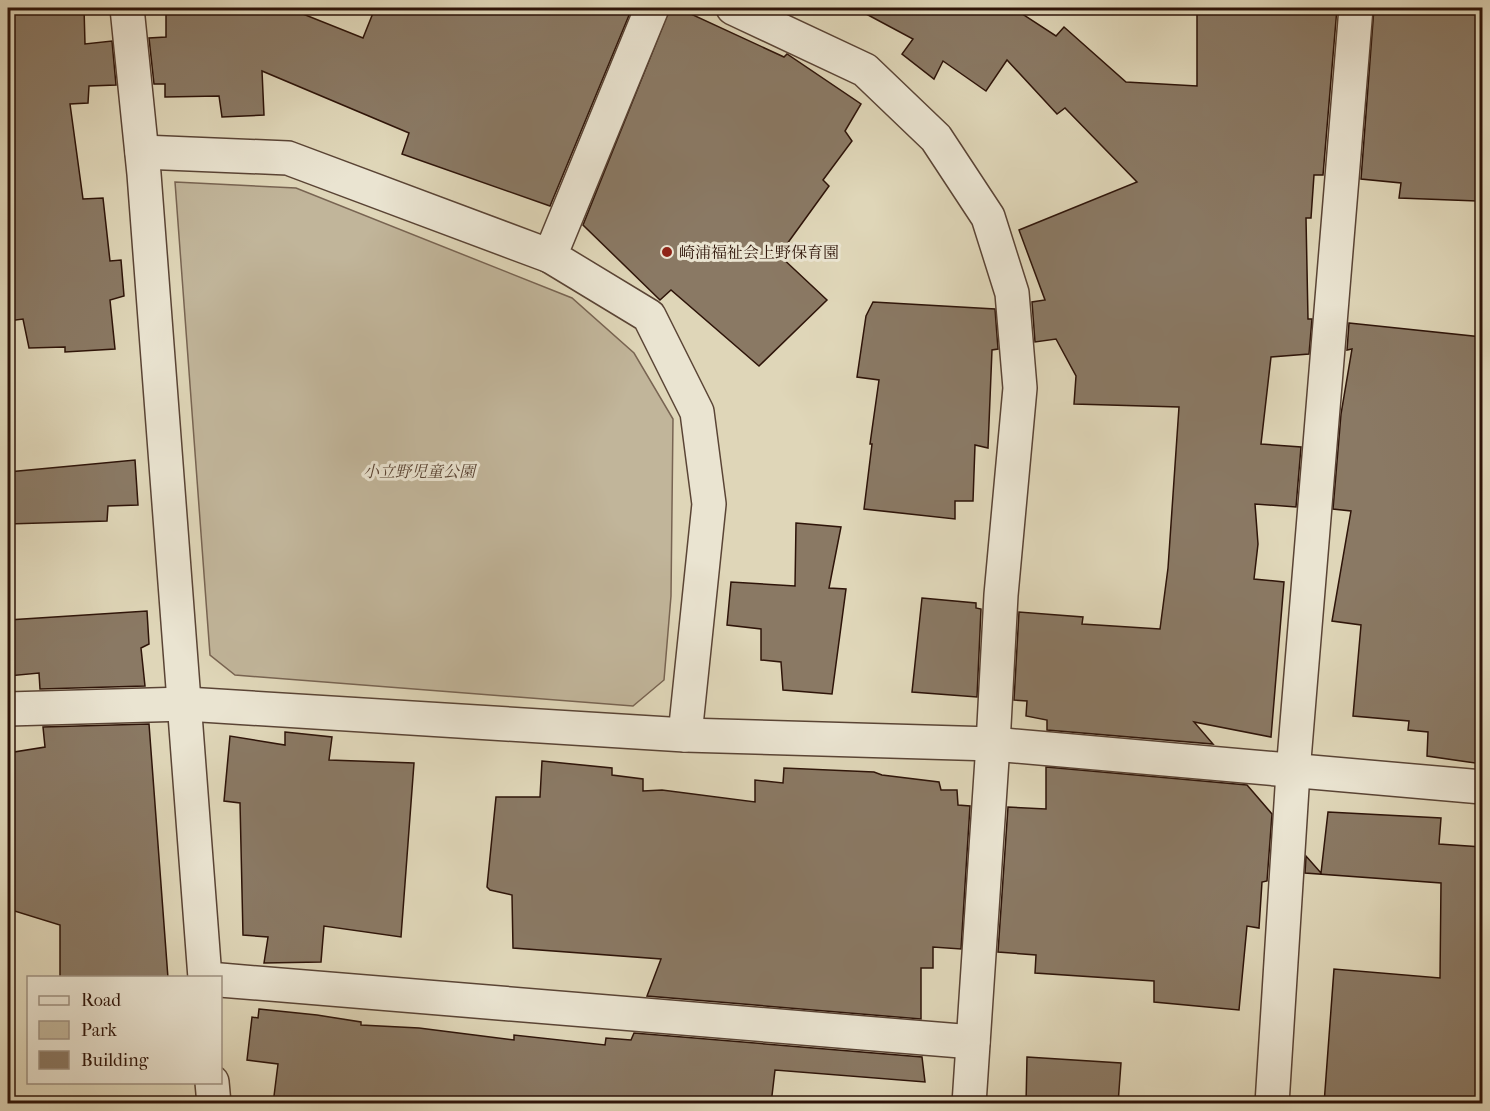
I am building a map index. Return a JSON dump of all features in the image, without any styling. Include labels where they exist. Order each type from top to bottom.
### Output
[{"type":"street","points":[[127,8],[142,152],[186,704],[205,976]]},
{"type":"street","points":[[550,256],[652,8]]},
{"type":"street","points":[[733,8],[865,70],[936,138],[988,217],[1012,293],[1020,388],[1001,594],[969,1104]]},
{"type":"street","points":[[1272,1104],[1293,772],[1356,8]]},
{"type":"street","points":[[142,152],[288,158],[550,256],[649,316],[697,412],[709,504],[685,735]]},
{"type":"street","points":[[8,709],[186,704],[685,735],[993,744],[1482,788]]},
{"type":"street","points":[[222,980],[973,1042]]},
{"type":"street","points":[[212,1084],[214,1104]]},
{"type":"green space","name":"小立野児童公園","points":[[175,182],[296,188],[572,298],[634,353],[673,419],[671,596],[664,680],[633,706],[235,675],[210,655]]},
{"type":"building","points":[[8,8],[84,8],[85,44],[112,41],[116,85],[89,86],[88,103],[70,104],[83,199],[103,198],[110,261],[121,260],[124,296],[110,300],[115,349],[65,352],[65,347],[29,348],[23,319],[8,321]]},
{"type":"building","points":[[166,8],[288,8],[363,38],[375,8],[632,8],[550,206],[402,154],[409,133],[262,71],[264,115],[222,117],[219,96],[165,97],[165,84],[154,84],[149,38],[166,37]]},
{"type":"building","points":[[670,8],[678,8],[784,57],[787,54],[861,104],[845,131],[852,141],[823,180],[829,186],[779,255],[827,300],[759,366],[671,290],[660,300],[583,225]]},
{"type":"building","points":[[855,8],[1013,8],[1056,36],[1064,27],[1126,82],[1197,86],[1197,8],[1337,8],[1323,175],[1314,175],[1311,218],[1306,218],[1308,319],[1312,319],[1309,354],[1271,357],[1261,444],[1301,447],[1296,507],[1255,504],[1258,544],[1254,579],[1284,582],[1271,737],[1194,722],[1213,744],[1047,730],[1047,720],[1026,716],[1027,701],[1014,700],[1019,612],[1083,617],[1082,624],[1160,629],[1168,568],[1179,407],[1074,404],[1076,376],[1056,339],[1035,342],[1032,302],[1045,300],[1019,230],[1137,182],[1065,108],[1057,114],[1007,60],[986,91],[943,61],[934,79],[902,54],[913,39]]},
{"type":"building","points":[[1374,8],[1482,8],[1482,152],[1477,201],[1399,198],[1401,183],[1361,179]]},
{"type":"building","points":[[873,302],[995,309],[998,349],[992,350],[988,448],[975,445],[973,501],[955,501],[955,519],[864,509],[879,380],[857,377],[866,316]]},
{"type":"building","points":[[1349,323],[1482,337],[1482,764],[1427,756],[1428,732],[1408,730],[1409,721],[1353,716],[1361,625],[1332,621],[1351,511],[1333,509],[1341,414],[1352,349],[1347,350]]},
{"type":"building","points":[[135,460],[138,505],[108,506],[107,521],[8,524],[8,472]]},
{"type":"building","points":[[796,523],[841,527],[829,588],[846,589],[832,694],[783,690],[781,662],[761,660],[761,629],[727,625],[731,582],[795,586]]},
{"type":"building","points":[[922,598],[976,603],[976,608],[981,609],[977,697],[912,692]]},
{"type":"building","points":[[147,611],[149,644],[141,648],[145,686],[40,689],[39,673],[8,676],[8,620]]},
{"type":"building","points":[[149,724],[168,976],[60,976],[60,925],[8,909],[8,753],[45,747],[43,727]]},
{"type":"building","points":[[285,732],[332,737],[329,760],[414,763],[401,937],[324,926],[321,962],[264,963],[268,937],[243,935],[240,803],[224,801],[230,736],[285,745]]},
{"type":"building","points":[[542,761],[612,768],[612,775],[643,779],[643,791],[662,790],[755,802],[755,780],[783,783],[784,768],[874,772],[939,782],[941,790],[957,790],[958,805],[970,806],[961,949],[933,947],[933,968],[921,968],[921,1019],[647,996],[661,959],[513,948],[512,895],[490,890],[487,887],[496,797],[540,797]]},
{"type":"building","points":[[1046,767],[1247,785],[1272,814],[1267,881],[1262,882],[1259,928],[1247,926],[1239,1010],[1154,1002],[1154,981],[1035,973],[1036,955],[998,952],[1008,807],[1046,809]]},
{"type":"building","points":[[1328,812],[1441,818],[1439,844],[1482,847],[1482,1104],[1324,1104],[1334,969],[1440,978],[1441,883],[1305,873],[1306,856],[1321,873]]},
{"type":"building","points":[[259,1009],[317,1015],[361,1022],[361,1025],[419,1028],[514,1040],[514,1035],[605,1045],[606,1038],[631,1040],[634,1033],[922,1057],[925,1082],[775,1070],[771,1104],[273,1104],[278,1064],[247,1060],[252,1017],[258,1018]]},
{"type":"building","points":[[1027,1057],[1121,1063],[1118,1104],[1026,1104]]},
{"type":"place","name":"崎浦福祉会上野保育園","points":[[667,252]]}]
